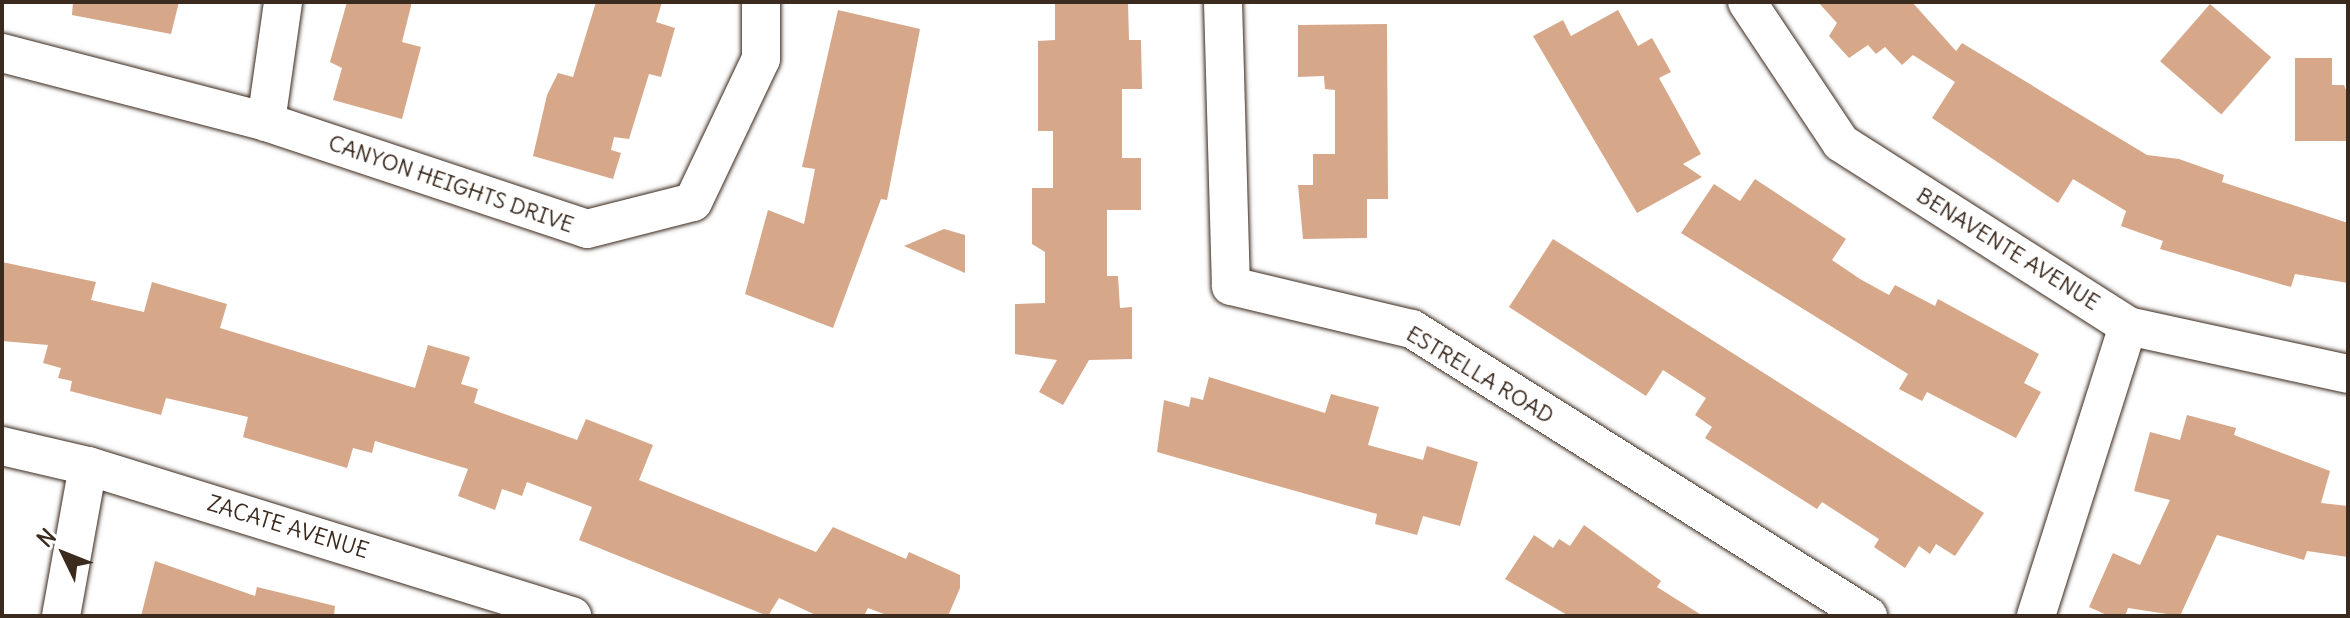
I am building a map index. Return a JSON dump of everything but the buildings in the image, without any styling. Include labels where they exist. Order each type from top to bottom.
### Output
[{"type":"street","points":[[266,122],[283,2]]},
{"type":"street","name":"CANYON HEIGHTS DRIVE","points":[[2,53],[266,122],[587,229],[693,202],[761,59],[761,2]]},
{"type":"street","name":"ESTRELLA ROAD","points":[[1223,2],[1231,286],[1412,329],[1868,616]]},
{"type":"street","name":"BENAVENTE AVENUE","points":[[1747,2],[1841,143],[2128,326],[2348,374]]},
{"type":"street","points":[[2036,616],[2128,326]]},
{"type":"street","name":"ZACATE AVENUE","points":[[2,446],[88,466],[550,612]]},
{"type":"street","points":[[61,616],[88,466]]}]
